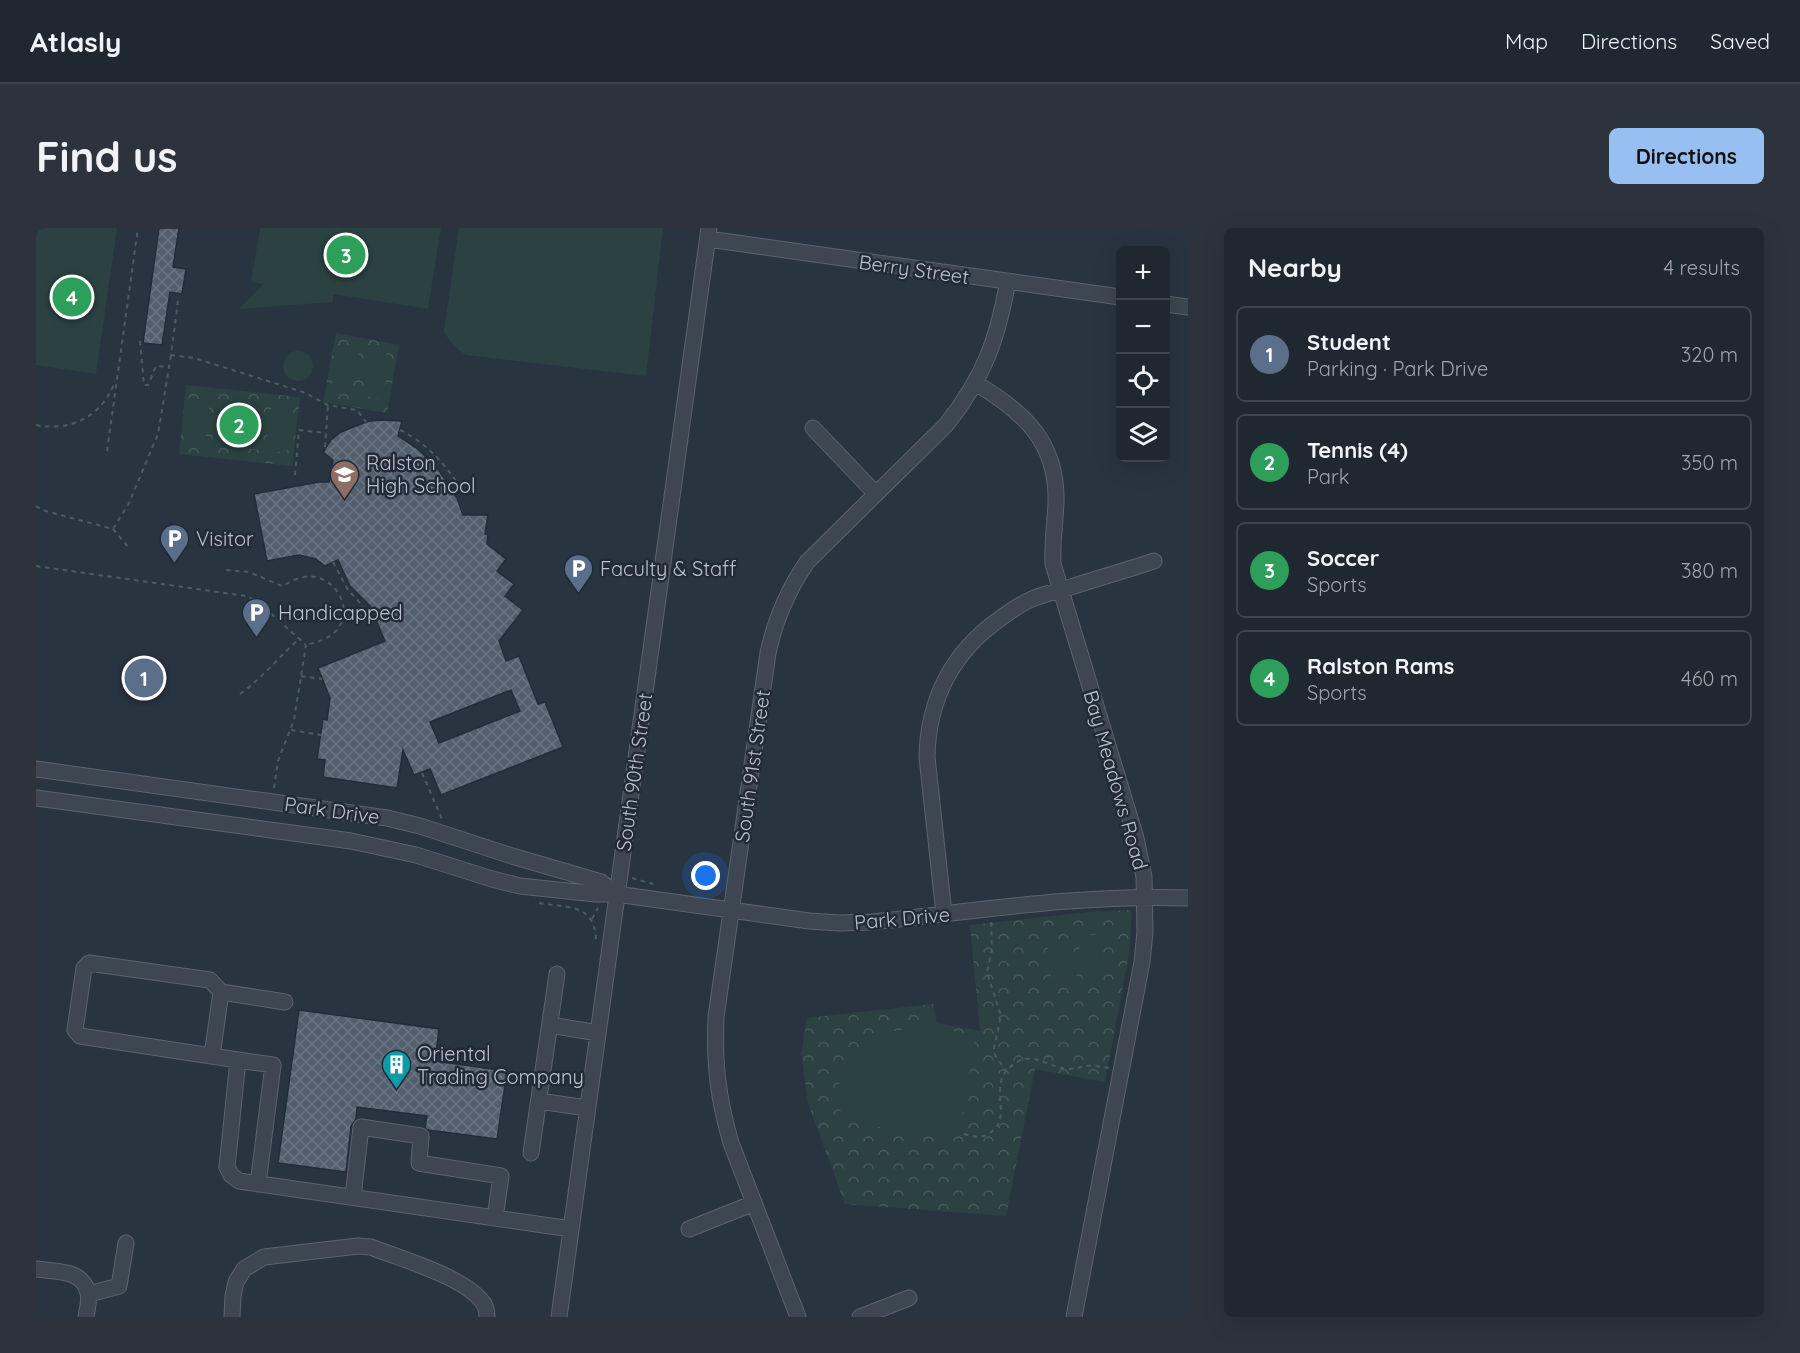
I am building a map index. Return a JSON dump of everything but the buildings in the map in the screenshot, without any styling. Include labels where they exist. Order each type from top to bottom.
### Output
[{"type":"street","name":"Berry Street","points":[[709,234],[1116,296]]},
{"type":"street","name":"South 90th Street","points":[[559,1317],[709,234]]},
{"type":"street","name":"South 91st Street","points":[[798,1317],[723,1115],[715,1055],[716,1017],[768,653],[777,619],[790,589],[807,562],[946,425],[975,383],[996,339],[1008,281]]},
{"type":"street","points":[[1170,305],[1188,307]]},
{"type":"street","name":"Bay Meadows Road","points":[[975,383],[1019,412],[1046,449],[1055,484],[1053,564],[1136,838],[1144,877],[1145,932],[1142,962],[1074,1317]]},
{"type":"street","points":[[813,428],[876,494]]},
{"type":"street","points":[[944,914],[927,757],[929,728],[936,698],[956,660],[985,629],[1017,606],[1041,595],[1154,561]]},
{"type":"street","name":"Park Drive","points":[[36,769],[387,818],[598,881],[616,894]]},
{"type":"street","name":"Park Drive","points":[[36,798],[351,841],[416,855],[520,886],[616,894],[808,921],[840,923],[1069,900],[1145,896],[1188,898]]},
{"type":"street","points":[[258,1184],[273,1065],[80,1036],[75,1030],[84,968],[89,963],[210,980],[221,992],[285,1002]]},
{"type":"street","points":[[531,1153],[557,974]]},
{"type":"street","points":[[212,1056],[221,992]]},
{"type":"street","points":[[550,1025],[597,1033]]},
{"type":"street","points":[[238,1060],[227,1167],[231,1175],[239,1181],[571,1229]]},
{"type":"street","points":[[539,1101],[587,1108]]},
{"type":"street","points":[[353,1197],[361,1127],[421,1136],[419,1164],[501,1176],[495,1218]]},
{"type":"street","points":[[689,1229],[754,1203]]},
{"type":"street","points":[[88,1294],[119,1286],[126,1243]]},
{"type":"street","points":[[232,1317],[236,1282],[244,1269],[264,1257],[358,1246],[371,1247],[447,1277],[472,1291],[483,1302],[487,1317]]},
{"type":"street","points":[[36,1269],[75,1275],[84,1283],[88,1294],[86,1317]]},
{"type":"street","points":[[860,1317],[909,1298]]},
{"type":"path","points":[[107,451],[138,228]]},
{"type":"path","points":[[113,529],[129,503],[158,434],[178,301]]},
{"type":"path","points":[[140,341],[144,385],[148,385],[156,366],[169,367]]},
{"type":"path","points":[[171,355],[194,358],[292,389],[328,405],[357,410],[366,422]]},
{"type":"path","points":[[36,425],[63,427],[89,417],[107,399],[118,373]]},
{"type":"path","points":[[325,447],[328,405]]},
{"type":"path","points":[[295,475],[299,430],[326,433]]},
{"type":"path","points":[[400,430],[412,436],[436,455],[462,490]]},
{"type":"path","points":[[36,506],[42,510],[113,529],[129,548]]},
{"type":"path","points":[[333,562],[348,590],[363,606],[361,620]]},
{"type":"path","points":[[36,566],[246,596],[257,601],[306,645]]},
{"type":"path","points":[[226,570],[249,572],[282,586],[303,577],[320,578],[330,582],[337,590],[344,607],[343,618],[339,628],[330,636],[306,645]]},
{"type":"path","points":[[343,618],[377,622]]},
{"type":"path","points":[[240,694],[254,684],[299,639]]},
{"type":"path","points":[[273,793],[278,761],[291,730],[306,645]]},
{"type":"path","points":[[301,676],[322,680]]},
{"type":"path","points":[[291,730],[321,735]]},
{"type":"path","points":[[422,773],[444,824]]},
{"type":"path","points":[[534,902],[574,908],[584,912],[592,919]]},
{"type":"path","points":[[991,921],[993,938],[987,972],[1001,1016],[994,1048],[995,1055],[1006,1071]]},
{"type":"path","points":[[964,1134],[980,1138],[994,1130],[1000,1123],[999,1089],[1006,1071],[1022,1060],[1040,1059],[1067,1069],[1093,1065],[1110,1069]]},
{"type":"green space","points":[[36,228],[117,228],[96,374],[36,365]]},
{"type":"green space","points":[[260,228],[441,228],[428,309],[333,294],[333,302],[239,309],[263,284],[251,282]]},
{"type":"green space","points":[[459,228],[663,228],[646,376],[466,355],[459,350],[444,331]]},
{"type":"green space","points":[[336,333],[399,345],[387,413],[323,402]]},
{"type":"green space","points":[[340,346],[360,350],[351,393],[331,390]]},
{"type":"green space","points":[[298,351],[309,355],[313,366],[309,377],[298,381],[287,377],[283,366],[287,355]]},
{"type":"green space","points":[[370,352],[390,355],[382,399],[362,395]]},
{"type":"green space","points":[[186,385],[300,397],[292,466],[179,454]]},
{"type":"green space","points":[[189,398],[210,400],[205,444],[185,442]]},
{"type":"green space","points":[[217,401],[237,403],[232,447],[212,445]]},
{"type":"green space","points":[[244,404],[264,406],[260,450],[239,448]]},
{"type":"green space","points":[[271,406],[292,408],[287,453],[266,450]]},
{"type":"green space","points":[[1132,910],[1129,954],[1105,1082],[1035,1069],[1006,1216],[845,1204],[808,1103],[801,1054],[807,1018],[933,1004],[937,1023],[980,1031],[970,925],[1089,912]]},
{"type":"green space","points":[[1098,934],[1103,979],[1083,981],[1078,937]]},
{"type":"green space","points":[[1072,938],[1077,981],[1052,984],[1047,941]]},
{"type":"green space","points":[[929,1027],[976,1035],[959,1133],[947,1139],[841,1120],[839,1078],[868,1034]]},
{"type":"place","name":"Soccer","points":[[346,255]]},
{"type":"place","name":"Ralston Rams","points":[[72,297]]},
{"type":"place","name":"Tennis (4)","points":[[239,425]]},
{"type":"place","name":"Ralston High School","points":[[345,500]]},
{"type":"place","name":"Visitor","points":[[175,564]]},
{"type":"place","name":"Faculty & Staff","points":[[579,594]]},
{"type":"place","name":"Handicapped","points":[[257,638]]},
{"type":"place","name":"Student","points":[[144,678]]},
{"type":"place","name":"Oriental Trading Company","points":[[396,1090]]}]
